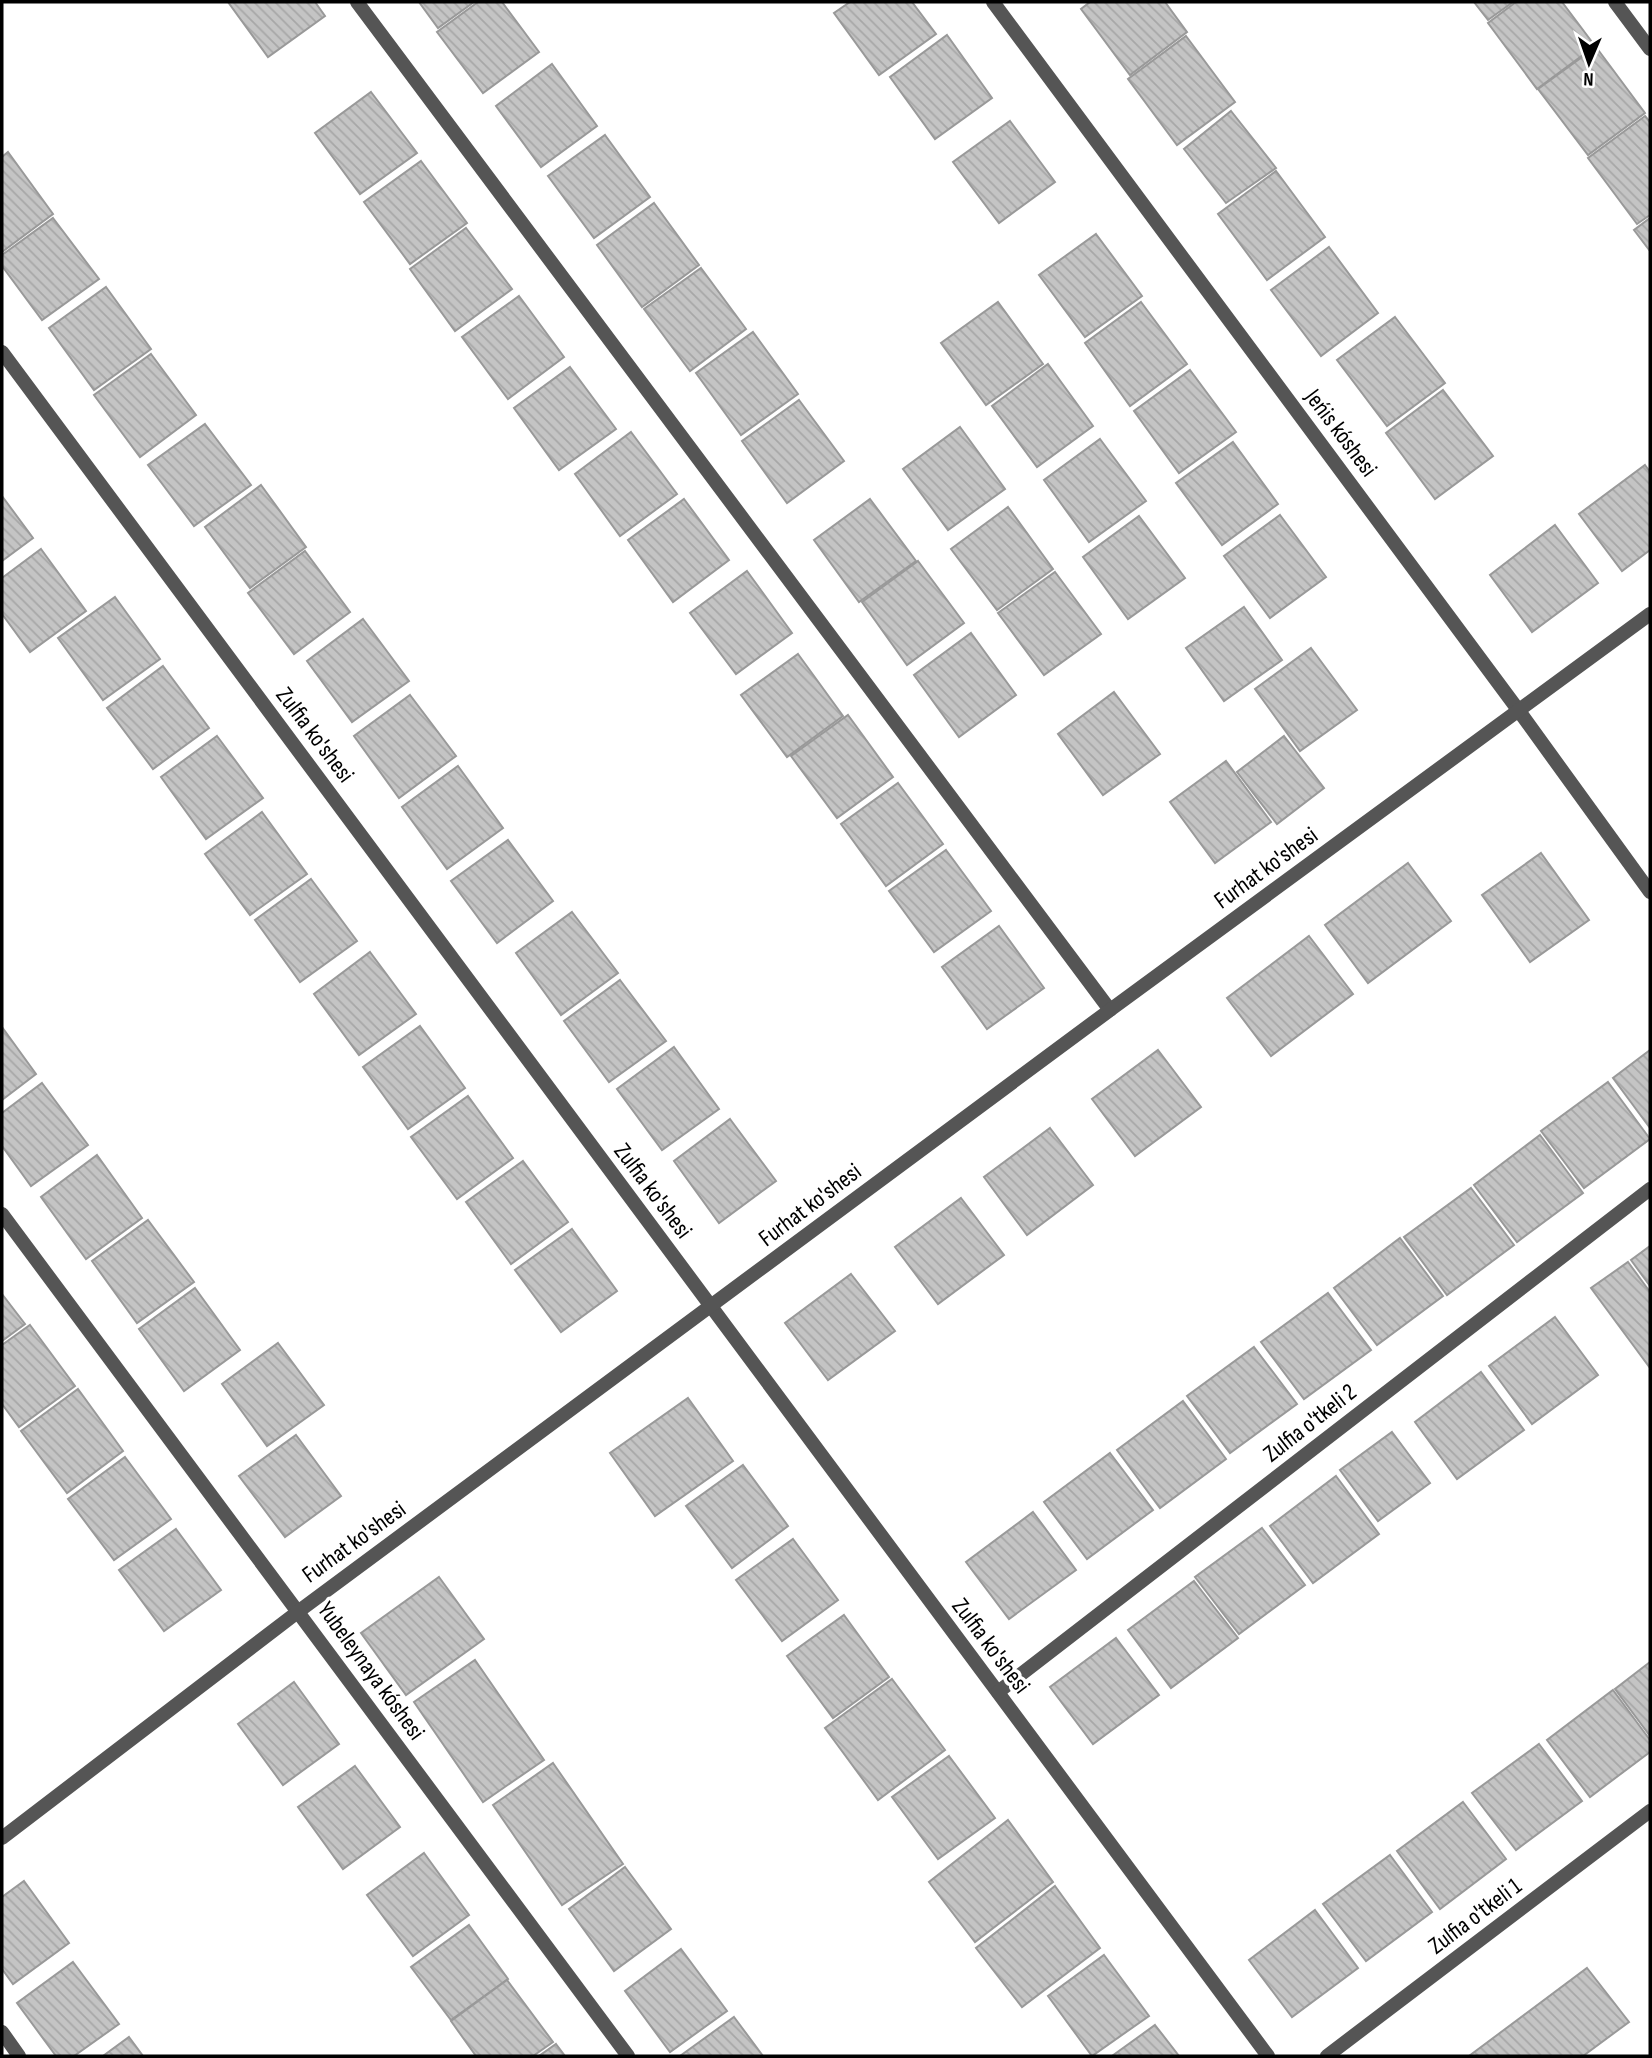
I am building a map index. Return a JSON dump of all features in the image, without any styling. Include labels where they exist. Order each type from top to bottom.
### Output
[{"type":"street","points":[[357,2],[1110,1010]]},
{"type":"street","name":"Jeńis kóshesi","points":[[993,2],[1650,892]]},
{"type":"street","points":[[1615,2],[1650,50]]},
{"type":"street","name":"Zulfia ko'shesi","points":[[2,352],[1268,2056]]},
{"type":"street","name":"Furhat ko'shesi","points":[[2,1838],[299,1611],[1650,614]]},
{"type":"street","name":"Zulfia o'tkeli 2","points":[[998,1692],[1650,1189]]},
{"type":"street","name":"Yubeleynaya kóshesi","points":[[2,1214],[628,2056]]},
{"type":"street","name":"Zulfia o'tkeli 1","points":[[1326,2056],[1650,1811]]},
{"type":"street","points":[[2,2032],[19,2056]]},
{"type":"building","points":[[228,2],[315,2],[325,16],[268,57]]},
{"type":"building","points":[[419,2],[474,2],[438,28]]},
{"type":"building","points":[[478,2],[502,2],[539,52],[483,93],[437,32]]},
{"type":"building","points":[[850,2],[912,2],[936,34],[879,75],[834,13]]},
{"type":"building","points":[[1090,2],[1165,2],[1187,32],[1130,75],[1081,9]]},
{"type":"building","points":[[1474,2],[1513,2],[1488,20]]},
{"type":"building","points":[[1516,2],[1562,2],[1595,46],[1537,89],[1488,23]]},
{"type":"building","points":[[947,35],[992,98],[935,139],[890,77]]},
{"type":"building","points":[[1186,36],[1235,102],[1177,145],[1128,79]]},
{"type":"building","points":[[1596,47],[1645,113],[1588,155],[1538,89]]},
{"type":"building","points":[[552,64],[597,126],[541,167],[496,106]]},
{"type":"building","points":[[371,92],[417,153],[360,194],[315,133]]},
{"type":"building","points":[[1231,111],[1276,168],[1226,203],[1184,149]]},
{"type":"building","points":[[1645,116],[1650,122],[1650,215],[1637,224],[1588,158]]},
{"type":"building","points":[[1010,121],[1055,182],[999,223],[953,162]]},
{"type":"building","points":[[605,135],[650,197],[594,238],[548,176]]},
{"type":"building","points":[[8,152],[53,214],[2,252],[2,157]]},
{"type":"building","points":[[421,161],[467,223],[410,264],[364,202]]},
{"type":"building","points":[[1276,171],[1325,237],[1267,280],[1218,214]]},
{"type":"building","points":[[654,203],[699,265],[642,307],[597,245]]},
{"type":"building","points":[[53,218],[99,279],[42,320],[2,266],[2,255]]},
{"type":"building","points":[[1650,218],[1650,251],[1634,230]]},
{"type":"building","points":[[466,228],[512,289],[455,331],[410,269]]},
{"type":"building","points":[[1096,234],[1142,296],[1085,337],[1039,275]]},
{"type":"building","points":[[1329,247],[1378,313],[1321,356],[1271,290]]},
{"type":"building","points":[[701,268],[746,329],[690,371],[644,309]]},
{"type":"building","points":[[106,287],[151,349],[94,390],[49,328]]},
{"type":"building","points":[[519,296],[564,357],[508,399],[462,337]]},
{"type":"building","points":[[998,302],[1043,364],[986,405],[941,343]]},
{"type":"building","points":[[1141,302],[1187,364],[1130,406],[1085,343]]},
{"type":"building","points":[[1395,317],[1445,383],[1387,426],[1337,360]]},
{"type":"building","points":[[753,332],[798,394],[741,435],[696,373]]},
{"type":"building","points":[[151,354],[196,415],[140,457],[94,395]]},
{"type":"building","points":[[1048,364],[1093,426],[1037,467],[992,406]]},
{"type":"building","points":[[570,367],[616,429],[559,470],[514,408]]},
{"type":"building","points":[[1190,370],[1236,432],[1179,473],[1134,411]]},
{"type":"building","points":[[1443,390],[1493,456],[1435,499],[1386,433]]},
{"type":"building","points":[[799,400],[844,461],[787,503],[742,441]]},
{"type":"building","points":[[205,424],[251,485],[194,526],[148,465]]},
{"type":"building","points":[[960,427],[1005,489],[948,530],[903,469]]},
{"type":"building","points":[[631,432],[677,494],[620,536],[575,474]]},
{"type":"building","points":[[1100,439],[1146,501],[1089,542],[1044,480]]},
{"type":"building","points":[[1233,442],[1278,504],[1222,545],[1176,483]]},
{"type":"building","points":[[1645,465],[1650,472],[1650,550],[1622,571],[1579,514]]},
{"type":"building","points":[[261,485],[306,547],[250,588],[205,527]]},
{"type":"building","points":[[2,496],[33,538],[2,561]]},
{"type":"building","points":[[684,499],[729,560],[673,602],[628,540]]},
{"type":"building","points":[[870,499],[916,561],[859,602],[814,540]]},
{"type":"building","points":[[1008,507],[1053,569],[997,610],[951,549]]},
{"type":"building","points":[[1280,515],[1326,577],[1270,618],[1224,556]]},
{"type":"building","points":[[1139,516],[1185,578],[1128,619],[1083,557]]},
{"type":"building","points":[[1555,525],[1598,583],[1532,632],[1490,575]]},
{"type":"building","points":[[41,549],[86,611],[30,652],[2,614],[2,578]]},
{"type":"building","points":[[305,551],[350,612],[294,654],[248,593]]},
{"type":"building","points":[[918,561],[964,623],[907,665],[862,602]]},
{"type":"building","points":[[747,571],[792,633],[736,674],[690,613]]},
{"type":"building","points":[[1055,572],[1101,634],[1044,675],[998,613]]},
{"type":"building","points":[[115,597],[160,659],[103,700],[58,638]]},
{"type":"building","points":[[1244,607],[1282,660],[1224,701],[1186,648]]},
{"type":"building","points":[[363,619],[409,681],[352,722],[307,661]]},
{"type":"building","points":[[971,633],[1016,695],[959,737],[914,675]]},
{"type":"building","points":[[1311,648],[1357,710],[1300,751],[1255,689]]},
{"type":"building","points":[[798,654],[843,716],[787,757],[741,695]]},
{"type":"building","points":[[163,666],[209,728],[153,769],[107,708]]},
{"type":"building","points":[[1114,692],[1160,754],[1103,795],[1058,734]]},
{"type":"building","points":[[410,695],[456,756],[399,798],[354,736]]},
{"type":"building","points":[[848,715],[893,777],[837,818],[791,756]]},
{"type":"building","points":[[217,736],[263,798],[206,839],[161,777]]},
{"type":"building","points":[[1284,736],[1324,788],[1277,824],[1237,772]]},
{"type":"building","points":[[1226,761],[1271,822],[1215,863],[1170,802]]},
{"type":"building","points":[[458,766],[503,828],[447,869],[402,807]]},
{"type":"building","points":[[898,783],[943,844],[886,886],[841,824]]},
{"type":"building","points":[[262,812],[307,874],[250,915],[205,854]]},
{"type":"building","points":[[508,840],[553,901],[497,943],[451,881]]},
{"type":"building","points":[[946,850],[991,911],[934,952],[889,891]]},
{"type":"building","points":[[1541,853],[1589,920],[1530,962],[1482,895]]},
{"type":"building","points":[[1408,863],[1451,921],[1368,983],[1325,925]]},
{"type":"building","points":[[311,879],[357,941],[300,982],[255,920]]},
{"type":"building","points":[[572,912],[618,973],[561,1015],[516,953]]},
{"type":"building","points":[[999,926],[1044,988],[987,1029],[942,967]]},
{"type":"building","points":[[1309,936],[1353,994],[1271,1056],[1227,998]]},
{"type":"building","points":[[370,952],[416,1014],[359,1055],[314,994]]},
{"type":"building","points":[[620,980],[666,1041],[609,1082],[564,1021]]},
{"type":"building","points":[[420,1026],[465,1088],[408,1129],[363,1067]]},
{"type":"building","points":[[2,1027],[36,1074],[2,1100]]},
{"type":"building","points":[[674,1047],[719,1109],[662,1150],[617,1089]]},
{"type":"building","points":[[1158,1050],[1201,1107],[1135,1156],[1092,1099]]},
{"type":"building","points":[[1650,1050],[1650,1128],[1613,1078]]},
{"type":"building","points":[[1608,1082],[1650,1139],[1584,1188],[1541,1131]]},
{"type":"building","points":[[42,1083],[88,1145],[31,1186],[2,1146],[2,1113]]},
{"type":"building","points":[[468,1096],[513,1158],[457,1199],[411,1137]]},
{"type":"building","points":[[730,1119],[776,1181],[719,1223],[674,1161]]},
{"type":"building","points":[[1050,1128],[1093,1185],[1027,1235],[984,1177]]},
{"type":"building","points":[[1540,1135],[1583,1193],[1517,1242],[1474,1185]]},
{"type":"building","points":[[97,1155],[142,1218],[86,1259],[41,1197]]},
{"type":"building","points":[[523,1161],[568,1222],[511,1264],[466,1202]]},
{"type":"building","points":[[1471,1188],[1514,1245],[1447,1295],[1404,1237]]},
{"type":"building","points":[[961,1198],[1004,1255],[938,1304],[895,1247]]},
{"type":"building","points":[[148,1220],[194,1282],[137,1323],[92,1261]]},
{"type":"building","points":[[572,1229],[617,1291],[561,1332],[515,1270]]},
{"type":"building","points":[[1400,1238],[1443,1296],[1377,1345],[1334,1288]]},
{"type":"building","points":[[1650,1246],[1650,1286],[1631,1260]]},
{"type":"building","points":[[1628,1262],[1650,1292],[1650,1368],[1591,1288]]},
{"type":"building","points":[[851,1274],[895,1331],[828,1380],[785,1323]]},
{"type":"building","points":[[195,1288],[240,1350],[184,1391],[139,1329]]},
{"type":"building","points":[[1328,1293],[1371,1350],[1304,1399],[1261,1342]]},
{"type":"building","points":[[2,1294],[25,1324],[2,1341]]},
{"type":"building","points":[[1555,1317],[1598,1375],[1532,1424],[1489,1366]]},
{"type":"building","points":[[30,1325],[75,1386],[19,1427],[2,1404],[2,1345]]},
{"type":"building","points":[[278,1343],[324,1405],[267,1446],[222,1384]]},
{"type":"building","points":[[1254,1347],[1297,1404],[1230,1453],[1187,1396]]},
{"type":"building","points":[[1481,1372],[1524,1430],[1457,1479],[1415,1422]]},
{"type":"building","points":[[78,1389],[123,1451],[67,1493],[21,1431]]},
{"type":"building","points":[[688,1398],[733,1461],[655,1516],[610,1453]]},
{"type":"building","points":[[1183,1401],[1226,1459],[1160,1508],[1117,1450]]},
{"type":"building","points":[[1392,1432],[1430,1483],[1378,1521],[1340,1470]]},
{"type":"building","points":[[296,1435],[341,1496],[285,1537],[239,1476]]},
{"type":"building","points":[[1110,1453],[1153,1510],[1087,1559],[1044,1502]]},
{"type":"building","points":[[125,1457],[171,1519],[114,1560],[68,1499]]},
{"type":"building","points":[[743,1465],[788,1526],[732,1568],[686,1506]]},
{"type":"building","points":[[1336,1476],[1379,1534],[1313,1583],[1270,1526]]},
{"type":"building","points":[[1033,1512],[1076,1570],[1009,1619],[966,1562]]},
{"type":"building","points":[[1262,1528],[1305,1585],[1239,1634],[1195,1577]]},
{"type":"building","points":[[176,1529],[221,1590],[164,1631],[119,1570]]},
{"type":"building","points":[[793,1539],[838,1600],[782,1641],[736,1580]]},
{"type":"building","points":[[439,1577],[484,1639],[406,1695],[361,1633]]},
{"type":"building","points":[[1194,1581],[1238,1638],[1171,1688],[1128,1630]]},
{"type":"building","points":[[844,1615],[889,1677],[833,1718],[787,1656]]},
{"type":"building","points":[[1116,1638],[1159,1695],[1093,1744],[1050,1687]]},
{"type":"building","points":[[475,1660],[544,1760],[483,1802],[414,1702]]},
{"type":"building","points":[[1650,1662],[1650,1736],[1615,1689]]},
{"type":"building","points":[[892,1679],[945,1750],[878,1800],[825,1728]]},
{"type":"building","points":[[294,1682],[339,1744],[283,1785],[238,1724]]},
{"type":"building","points":[[1613,1690],[1650,1740],[1650,1752],[1590,1797],[1547,1740]]},
{"type":"building","points":[[1539,1744],[1582,1801],[1516,1850],[1472,1793]]},
{"type":"building","points":[[949,1756],[995,1818],[938,1859],[892,1797]]},
{"type":"building","points":[[553,1763],[623,1864],[562,1905],[493,1805]]},
{"type":"building","points":[[355,1766],[400,1827],[343,1869],[298,1807]]},
{"type":"building","points":[[1463,1802],[1506,1859],[1440,1909],[1397,1851]]},
{"type":"building","points":[[1008,1820],[1053,1882],[975,1942],[929,1882]]},
{"type":"building","points":[[424,1853],[469,1915],[413,1956],[367,1895]]},
{"type":"building","points":[[1390,1855],[1432,1912],[1366,1961],[1323,1904]]},
{"type":"building","points":[[625,1867],[671,1929],[614,1971],[569,1909]]},
{"type":"building","points":[[24,1881],[69,1943],[13,1984],[2,1969],[2,1897]]},
{"type":"building","points":[[1055,1886],[1100,1948],[1022,2007],[976,1948]]},
{"type":"building","points":[[1315,1910],[1358,1968],[1292,2017],[1249,1960]]},
{"type":"building","points":[[469,1925],[508,1979],[451,2020],[411,1967]]},
{"type":"building","points":[[681,1949],[727,2011],[670,2052],[625,1991]]},
{"type":"building","points":[[1104,1955],[1149,2016],[1092,2056],[1048,1996]]},
{"type":"building","points":[[73,1962],[119,2024],[74,2056],[56,2056],[17,2003]]},
{"type":"building","points":[[1587,1968],[1629,2022],[1583,2056],[1469,2056]]},
{"type":"building","points":[[507,1980],[553,2042],[533,2056],[476,2056],[451,2021]]},
{"type":"building","points":[[734,2017],[763,2056],[680,2056]]},
{"type":"building","points":[[1155,2025],[1179,2056],[1112,2056]]},
{"type":"building","points":[[129,2037],[143,2056],[103,2056]]},
{"type":"building","points":[[556,2044],[565,2056],[539,2056]]}]
